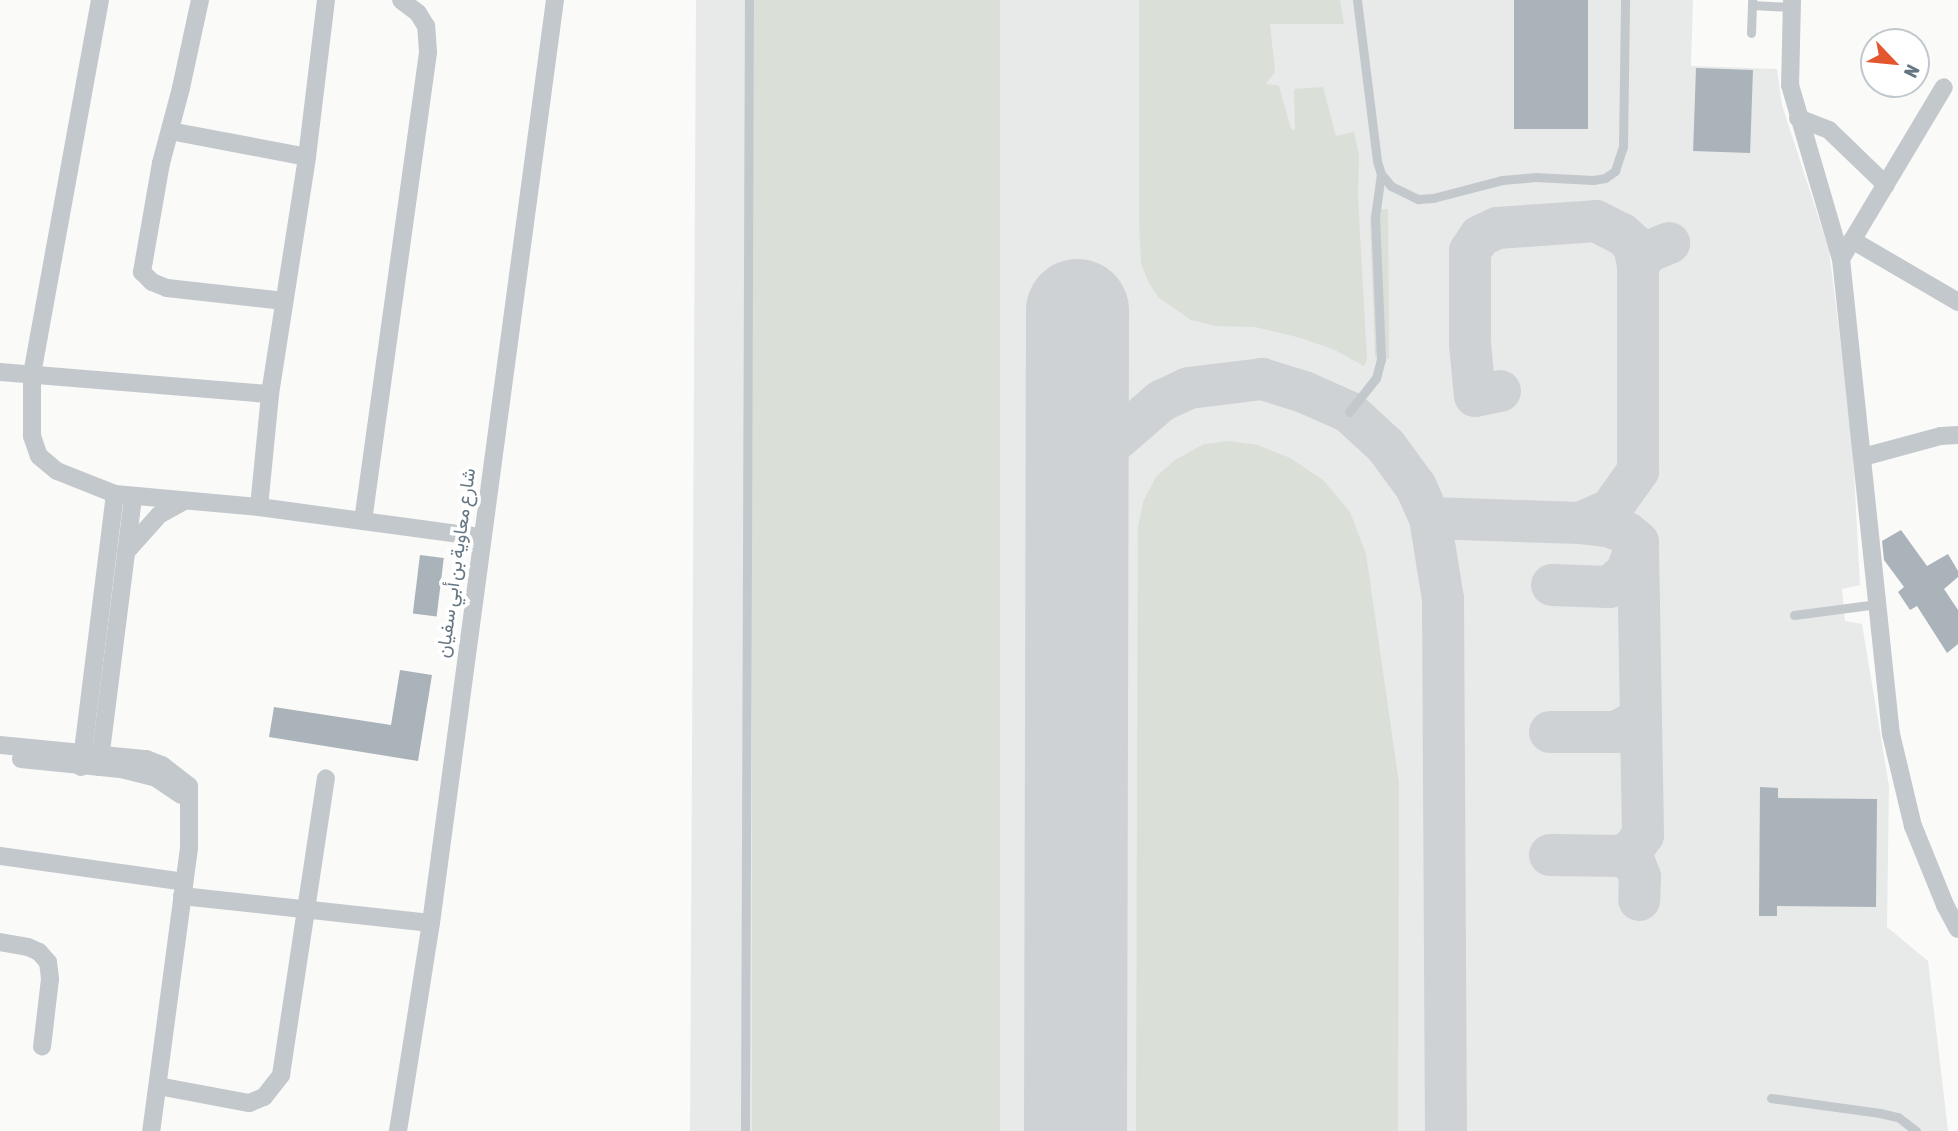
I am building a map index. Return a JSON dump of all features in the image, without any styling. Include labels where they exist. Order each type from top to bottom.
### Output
[{"type":"street","points":[[100,0],[32,375],[33,436],[39,456],[57,471],[124,495],[259,507],[481,537]]},
{"type":"street","points":[[200,0],[154,193],[142,272],[152,282],[167,288],[284,301]]},
{"type":"street","points":[[259,507],[270,394],[307,157],[326,0]]},
{"type":"street","points":[[363,521],[428,51],[426,26],[418,13],[401,0]]},
{"type":"street","name":"شارع معاوية بن أبي سفيان","points":[[398,1131],[431,923],[555,0]]},
{"type":"street","points":[[1792,4],[1789,68],[1798,118],[1832,218],[1841,259],[1889,723],[1901,785],[1935,882],[1958,929]]},
{"type":"street","points":[[1841,259],[1944,87]]},
{"type":"street","points":[[1798,118],[1829,130],[1886,185]]},
{"type":"street","points":[[170,131],[307,157]]},
{"type":"street","points":[[1852,240],[1958,302]]},
{"type":"street","points":[[0,372],[270,394]]},
{"type":"street","points":[[1863,457],[1941,436],[1958,435]]},
{"type":"street","points":[[100,760],[126,552],[124,495]]},
{"type":"street","points":[[81,759],[124,495]]},
{"type":"street","points":[[126,552],[159,515],[181,502]]},
{"type":"street","points":[[0,745],[81,759]]},
{"type":"street","points":[[0,757],[100,760],[156,778],[178,791],[190,808],[183,889],[151,1131]]},
{"type":"street","points":[[158,1086],[249,1103],[273,1089],[281,1075],[326,778]]},
{"type":"street","points":[[0,856],[306,911],[431,923]]},
{"type":"street","points":[[0,942],[29,947],[48,962],[50,979],[43,1047]]},
{"type":"lane","points":[[745,1131],[749,0]]},
{"type":"lane","points":[[1349,412],[1376,378],[1381,359],[1375,217],[1381,174],[1368,102],[1357,0]]},
{"type":"lane","points":[[1381,174],[1403,194],[1418,199],[1433,198],[1502,180],[1535,177],[1593,180],[1605,178],[1615,171],[1622,147],[1625,0]]},
{"type":"lane","points":[[1751,33],[1752,2],[1792,4]]},
{"type":"lane","points":[[1794,615],[1877,604]]},
{"type":"lane","points":[[1771,1098],[1898,1117],[1916,1131]]},
{"type":"shaded area","points":[[696,0],[1693,0],[1691,66],[1777,69],[1782,105],[1829,250],[1852,435],[1860,585],[1842,589],[1845,621],[1862,624],[1889,786],[1887,927],[1928,961],[1948,1131],[690,1131]]},
{"type":"shaded area","points":[[752,0],[1000,0],[1000,1131],[752,1131]]},
{"type":"shaded area","points":[[1139,0],[1340,0],[1344,24],[1270,24],[1275,72],[1266,84],[1279,86],[1291,129],[1295,130],[1294,89],[1323,87],[1336,136],[1354,132],[1359,155],[1358,198],[1367,360],[1364,366],[1335,350],[1301,338],[1255,327],[1216,326],[1191,320],[1159,298],[1149,283],[1141,263],[1139,222]]},
{"type":"shaded area","points":[[1388,209],[1389,359],[1375,357],[1370,219],[1372,210]]},
{"type":"shaded area","points":[[1229,441],[1258,445],[1290,458],[1323,480],[1350,512],[1366,554],[1399,783],[1398,1131],[1136,1131],[1138,527],[1143,502],[1156,477],[1175,460],[1204,444]]},
{"type":"building","points":[[1514,0],[1588,0],[1588,129],[1514,129]]},
{"type":"building","points":[[1696,68],[1753,70],[1750,153],[1693,151]]},
{"type":"building","points":[[1901,530],[1927,566],[1948,554],[1958,571],[1958,577],[1944,589],[1958,610],[1958,644],[1947,653],[1917,606],[1910,610],[1898,592],[1904,587],[1884,560],[1882,541]]},
{"type":"building","points":[[420,555],[444,558],[437,616],[413,614]]},
{"type":"building","points":[[400,670],[432,675],[418,761],[269,737],[274,707],[391,725]]},
{"type":"building","points":[[1760,787],[1778,788],[1778,798],[1877,799],[1876,907],[1777,906],[1777,916],[1759,916]]},
{"type":"taxiway","points":[[1500,391],[1475,396],[1470,344],[1470,251],[1480,236],[1497,228],[1596,221],[1622,234],[1634,245],[1638,265]]},
{"type":"taxiway","points":[[1430,518],[1580,523],[1611,509],[1638,471],[1638,265],[1647,252],[1669,243]]},
{"type":"taxiway","points":[[1077,523],[1108,447],[1161,401],[1189,388],[1262,379],[1304,392],[1349,412],[1386,446],[1416,487],[1430,518],[1443,599],[1446,1131]]},
{"type":"taxiway","points":[[1550,855],[1622,856],[1632,850],[1643,835],[1638,542],[1627,533],[1608,526],[1580,523]]},
{"type":"taxiway","points":[[1552,585],[1609,587],[1626,573],[1638,542]]},
{"type":"taxiway","points":[[1550,732],[1616,732],[1640,719]]},
{"type":"taxiway","points":[[1622,856],[1635,864],[1640,877],[1639,900]]},
{"type":"runway","points":[[1075,1131],[1077,310]]}]
